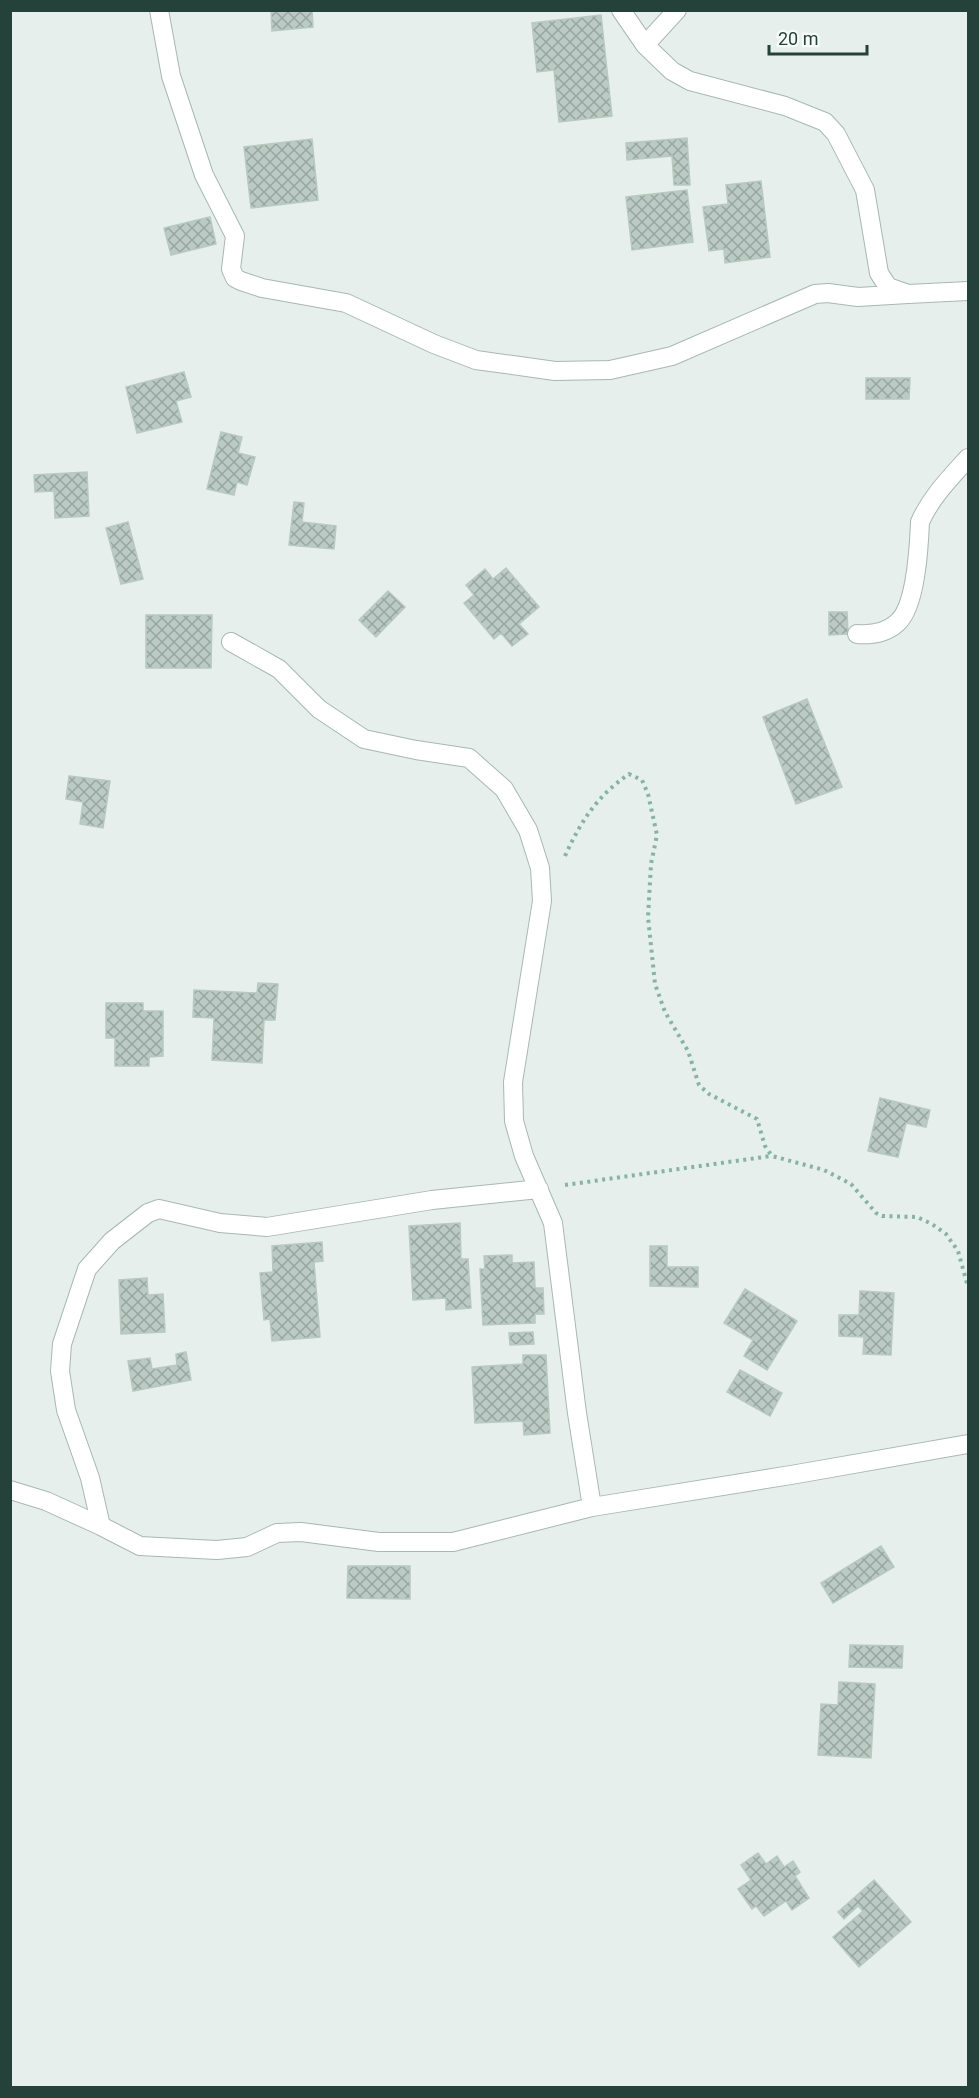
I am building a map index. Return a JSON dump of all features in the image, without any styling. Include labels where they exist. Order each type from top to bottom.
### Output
[{"type":"street","points":[[159,10],[171,76],[204,175],[235,236],[231,269],[235,278],[241,281],[262,288],[346,303],[434,344],[476,360],[555,371],[610,370],[672,356],[815,294],[828,293],[858,297],[969,291]]},
{"type":"street","points":[[621,10],[645,45],[672,71],[690,81],[785,106],[825,122],[836,134],[865,190],[879,273],[888,287],[908,294]]},
{"type":"street","points":[[645,45],[677,10]]},
{"type":"street","points":[[857,634],[874,635],[897,623],[906,611],[914,587],[920,522],[941,488],[969,458]]},
{"type":"street","points":[[231,642],[279,669],[319,709],[364,739],[469,758],[504,789],[528,831],[540,868],[542,901],[513,1082],[514,1121],[524,1156],[553,1223],[577,1413],[592,1507]]},
{"type":"street","points":[[101,1526],[90,1478],[66,1410],[60,1371],[62,1344],[87,1269],[112,1241],[148,1213],[159,1209],[220,1223],[267,1227],[432,1200],[538,1189]]},
{"type":"street","points":[[10,1490],[46,1501],[140,1546],[217,1551],[247,1547],[277,1533],[379,1542],[453,1542],[592,1507],[969,1444]]},
{"type":"path","points":[[561,863],[595,803],[629,774],[642,780],[648,794],[657,835],[651,864],[648,917],[655,984],[665,1012],[688,1051],[699,1085],[709,1094],[758,1119],[765,1146],[772,1156]]},
{"type":"path","points":[[538,1189],[772,1156],[824,1170],[851,1184],[876,1213],[882,1216],[917,1217],[932,1224],[946,1234],[958,1251],[969,1287]]},
{"type":"building","points":[[271,10],[312,10],[313,27],[272,31]]},
{"type":"building","points":[[601,15],[612,116],[559,122],[554,70],[537,72],[532,23]]},
{"type":"building","points":[[687,138],[690,185],[674,185],[672,156],[627,160],[626,143]]},
{"type":"building","points":[[312,139],[318,200],[251,208],[244,147]]},
{"type":"building","points":[[761,181],[770,257],[725,263],[724,249],[709,251],[703,207],[728,204],[726,185]]},
{"type":"building","points":[[687,190],[693,242],[632,250],[626,197]]},
{"type":"building","points":[[210,217],[216,244],[171,255],[164,228]]},
{"type":"building","points":[[184,372],[191,397],[176,401],[182,422],[137,433],[126,387]]},
{"type":"building","points":[[866,378],[910,378],[909,399],[866,399]]},
{"type":"building","points":[[221,432],[242,437],[238,453],[255,457],[247,485],[237,482],[234,495],[207,489]]},
{"type":"building","points":[[87,472],[89,516],[55,518],[54,491],[35,492],[34,475]]},
{"type":"building","points":[[294,502],[304,503],[302,522],[336,526],[334,549],[289,545]]},
{"type":"building","points":[[128,522],[143,579],[121,584],[106,528]]},
{"type":"building","points":[[506,568],[539,607],[519,624],[528,634],[512,646],[501,633],[494,639],[464,603],[474,595],[466,585],[485,569],[493,579]]},
{"type":"building","points":[[388,591],[405,607],[376,637],[359,620]]},
{"type":"building","points":[[829,612],[847,612],[848,634],[829,635]]},
{"type":"building","points":[[146,615],[212,615],[211,668],[146,668]]},
{"type":"building","points":[[807,699],[842,787],[796,804],[763,717]]},
{"type":"building","points":[[69,776],[110,781],[103,828],[80,824],[83,802],[66,799]]},
{"type":"building","points":[[258,983],[278,984],[275,1020],[264,1020],[262,1063],[212,1060],[214,1018],[193,1017],[194,990],[257,993]]},
{"type":"building","points":[[106,1003],[143,1003],[143,1011],[163,1011],[163,1056],[149,1057],[149,1066],[115,1066],[115,1038],[106,1038]]},
{"type":"building","points":[[880,1098],[930,1110],[926,1127],[906,1123],[898,1157],[868,1151]]},
{"type":"building","points":[[460,1223],[461,1259],[468,1259],[471,1308],[446,1310],[446,1298],[413,1300],[409,1226]]},
{"type":"building","points":[[322,1242],[323,1261],[314,1262],[320,1337],[272,1341],[270,1319],[264,1320],[260,1273],[273,1272],[272,1246]]},
{"type":"building","points":[[650,1246],[667,1246],[667,1267],[698,1267],[698,1287],[650,1286]]},
{"type":"building","points":[[512,1255],[512,1263],[534,1262],[535,1288],[543,1288],[544,1314],[535,1314],[535,1323],[483,1325],[480,1269],[485,1269],[484,1256]]},
{"type":"building","points":[[147,1278],[148,1295],[163,1294],[165,1332],[121,1334],[119,1280]]},
{"type":"building","points":[[745,1289],[797,1321],[767,1370],[744,1356],[753,1340],[724,1323]]},
{"type":"building","points":[[860,1291],[894,1293],[891,1355],[863,1354],[864,1337],[839,1336],[839,1315],[859,1315]]},
{"type":"building","points":[[533,1332],[534,1344],[510,1345],[509,1333]]},
{"type":"building","points":[[186,1352],[191,1380],[133,1391],[128,1361],[150,1358],[152,1369],[177,1365],[176,1354]]},
{"type":"building","points":[[523,1355],[546,1355],[550,1433],[524,1435],[523,1421],[475,1423],[472,1367],[523,1364]]},
{"type":"building","points":[[740,1370],[782,1393],[770,1416],[727,1392]]},
{"type":"building","points":[[881,1546],[894,1567],[833,1603],[821,1583]]},
{"type":"building","points":[[348,1566],[410,1566],[410,1599],[347,1598]]},
{"type":"building","points":[[850,1645],[903,1646],[902,1668],[849,1667]]},
{"type":"building","points":[[839,1682],[875,1684],[871,1758],[818,1755],[821,1704],[838,1705]]},
{"type":"building","points":[[758,1853],[766,1864],[777,1856],[784,1867],[793,1861],[800,1872],[795,1876],[809,1898],[792,1910],[786,1901],[764,1916],[756,1906],[752,1909],[738,1889],[751,1880],[741,1865]]},
{"type":"building","points":[[874,1880],[911,1922],[859,1967],[833,1937],[863,1911],[858,1906],[844,1919],[838,1912]]}]
